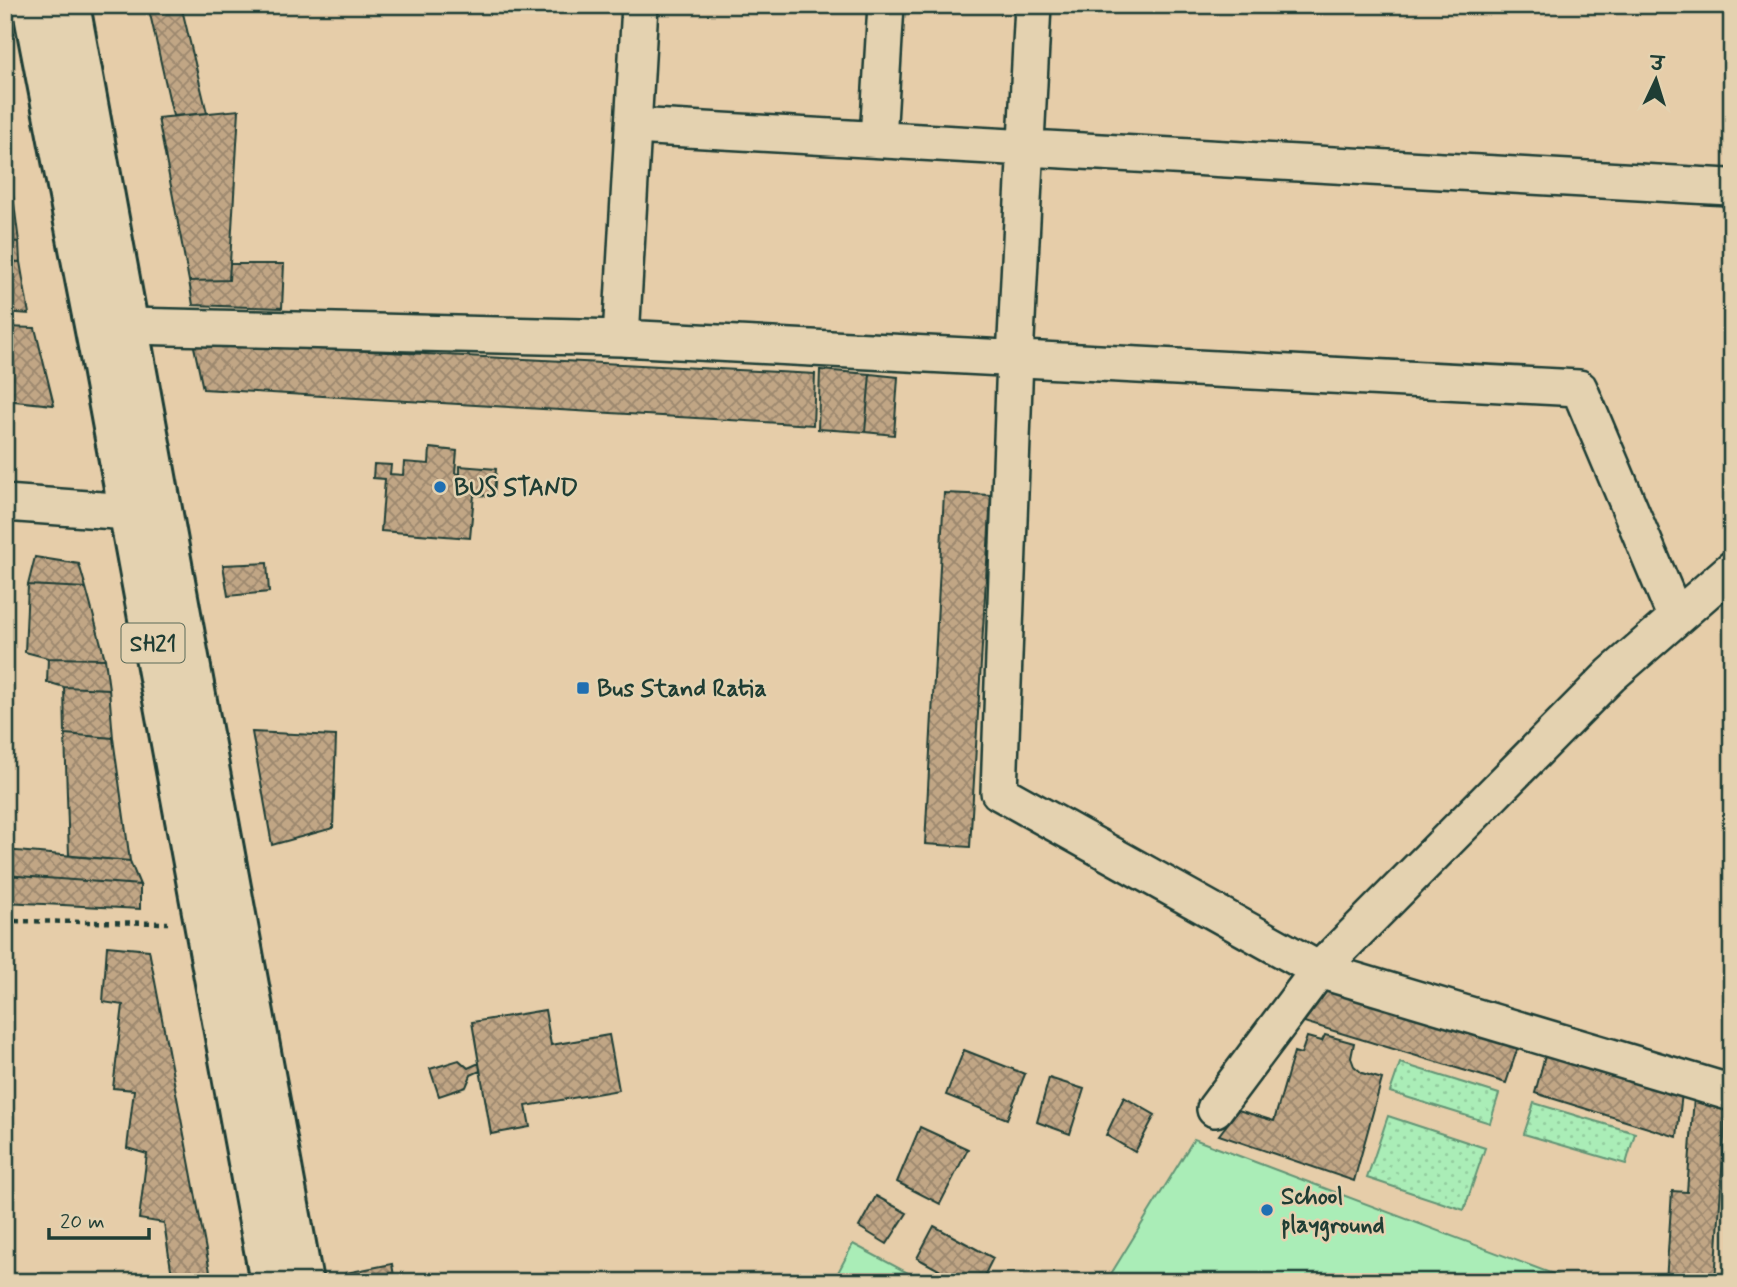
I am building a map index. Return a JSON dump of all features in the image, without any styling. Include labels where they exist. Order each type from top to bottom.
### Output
[{"type":"main road","name":"SH21","points":[[32,5],[129,512],[270,1282]]},
{"type":"main road","name":"SH21","points":[[70,5],[303,1282]]},
{"type":"street","points":[[621,338],[640,5]]},
{"type":"street","points":[[878,139],[886,5]]},
{"type":"street","points":[[1033,5],[1015,358],[999,792],[1319,970],[1732,1093]]},
{"type":"street","points":[[633,125],[1731,185]]},
{"type":"street","points":[[129,326],[621,338],[1579,388],[1676,618]]},
{"type":"street","points":[[5,503],[129,512]]},
{"type":"street","points":[[1215,1109],[1319,970],[1611,675],[1676,618],[1724,586]]},
{"type":"path","points":[[5,921],[204,923]]},
{"type":"green space","points":[[1400,1063],[1499,1094],[1490,1123],[1390,1092]]},
{"type":"green space","points":[[1534,1103],[1635,1133],[1626,1164],[1524,1134]]},
{"type":"green space","points":[[1388,1116],[1485,1148],[1464,1210],[1367,1178]]},
{"type":"green space","name":"School playground","points":[[1194,1139],[1574,1282],[1106,1282]]},
{"type":"green space","points":[[853,1244],[925,1282],[833,1282]]},
{"type":"building","points":[[148,5],[181,5],[207,113],[173,116]]},
{"type":"building","points":[[239,110],[229,280],[189,281],[158,118]]},
{"type":"building","points":[[6,142],[19,242],[5,241]]},
{"type":"building","points":[[5,241],[19,242],[20,262],[5,261]]},
{"type":"building","points":[[5,261],[20,262],[29,314],[5,312]]},
{"type":"building","points":[[230,264],[284,264],[282,308],[193,305],[189,281],[229,280]]},
{"type":"building","points":[[5,327],[35,328],[54,405],[5,400]]},
{"type":"building","points":[[193,342],[815,374],[813,425],[203,389]]},
{"type":"building","points":[[820,370],[870,374],[865,432],[818,429]]},
{"type":"building","points":[[870,374],[898,377],[894,435],[865,432]]},
{"type":"building","name":"BUS STAND","points":[[430,448],[457,451],[455,473],[460,474],[460,466],[496,469],[494,496],[474,495],[470,538],[381,531],[385,479],[373,478],[374,464],[391,465],[390,474],[403,475],[404,462],[429,464]]},
{"type":"building","points":[[944,493],[991,495],[970,847],[925,844]]},
{"type":"building","points":[[35,557],[79,564],[86,588],[28,585]]},
{"type":"building","points":[[267,563],[269,592],[228,596],[223,565]]},
{"type":"building","points":[[28,585],[86,588],[105,659],[48,658],[25,652]]},
{"type":"building","points":[[48,658],[105,659],[109,689],[64,687],[47,682]]},
{"type":"building","points":[[64,687],[109,689],[113,738],[65,734]]},
{"type":"building","points":[[252,732],[336,736],[333,828],[272,845]]},
{"type":"building","points":[[65,734],[113,738],[130,861],[69,856]]},
{"type":"building","points":[[5,850],[130,861],[140,885],[5,875]]},
{"type":"building","points":[[5,875],[140,885],[140,909],[5,902]]},
{"type":"building","points":[[107,946],[149,950],[212,1282],[173,1282],[164,1223],[139,1219],[147,1154],[127,1148],[134,1090],[113,1088],[123,1005],[103,1002]]},
{"type":"building","points":[[1329,988],[1519,1044],[1506,1083],[1304,1022]]},
{"type":"building","points":[[545,1010],[551,1045],[609,1035],[619,1090],[526,1106],[530,1127],[491,1134],[472,1022]]},
{"type":"building","points":[[1325,1035],[1354,1043],[1351,1058],[1354,1066],[1362,1073],[1382,1079],[1354,1181],[1219,1135],[1238,1110],[1274,1121],[1294,1052],[1301,1054],[1307,1037],[1322,1041]]},
{"type":"building","points":[[964,1050],[1025,1074],[1007,1119],[946,1095]]},
{"type":"building","points":[[1546,1052],[1682,1093],[1677,1137],[1535,1093]]},
{"type":"building","points":[[459,1060],[468,1068],[479,1063],[480,1071],[471,1075],[466,1087],[439,1096],[430,1069]]},
{"type":"building","points":[[1049,1078],[1084,1089],[1070,1134],[1037,1122]]},
{"type":"building","points":[[1124,1097],[1155,1115],[1135,1152],[1106,1135]]},
{"type":"building","points":[[1694,1097],[1726,1107],[1715,1282],[1666,1282],[1672,1191],[1687,1192]]},
{"type":"building","points":[[920,1127],[968,1149],[940,1204],[897,1182]]},
{"type":"building","points":[[876,1196],[907,1213],[887,1244],[859,1227]]},
{"type":"building","points":[[934,1226],[993,1258],[981,1282],[961,1282],[917,1258]]},
{"type":"building","points":[[392,1264],[395,1282],[348,1282],[346,1273]]},
{"type":"place","name":"BUS STAND","points":[[440,487]]},
{"type":"place","name":"Bus Stand Ratia","points":[[583,688]]},
{"type":"place","name":"School playground","points":[[1267,1210]]}]
